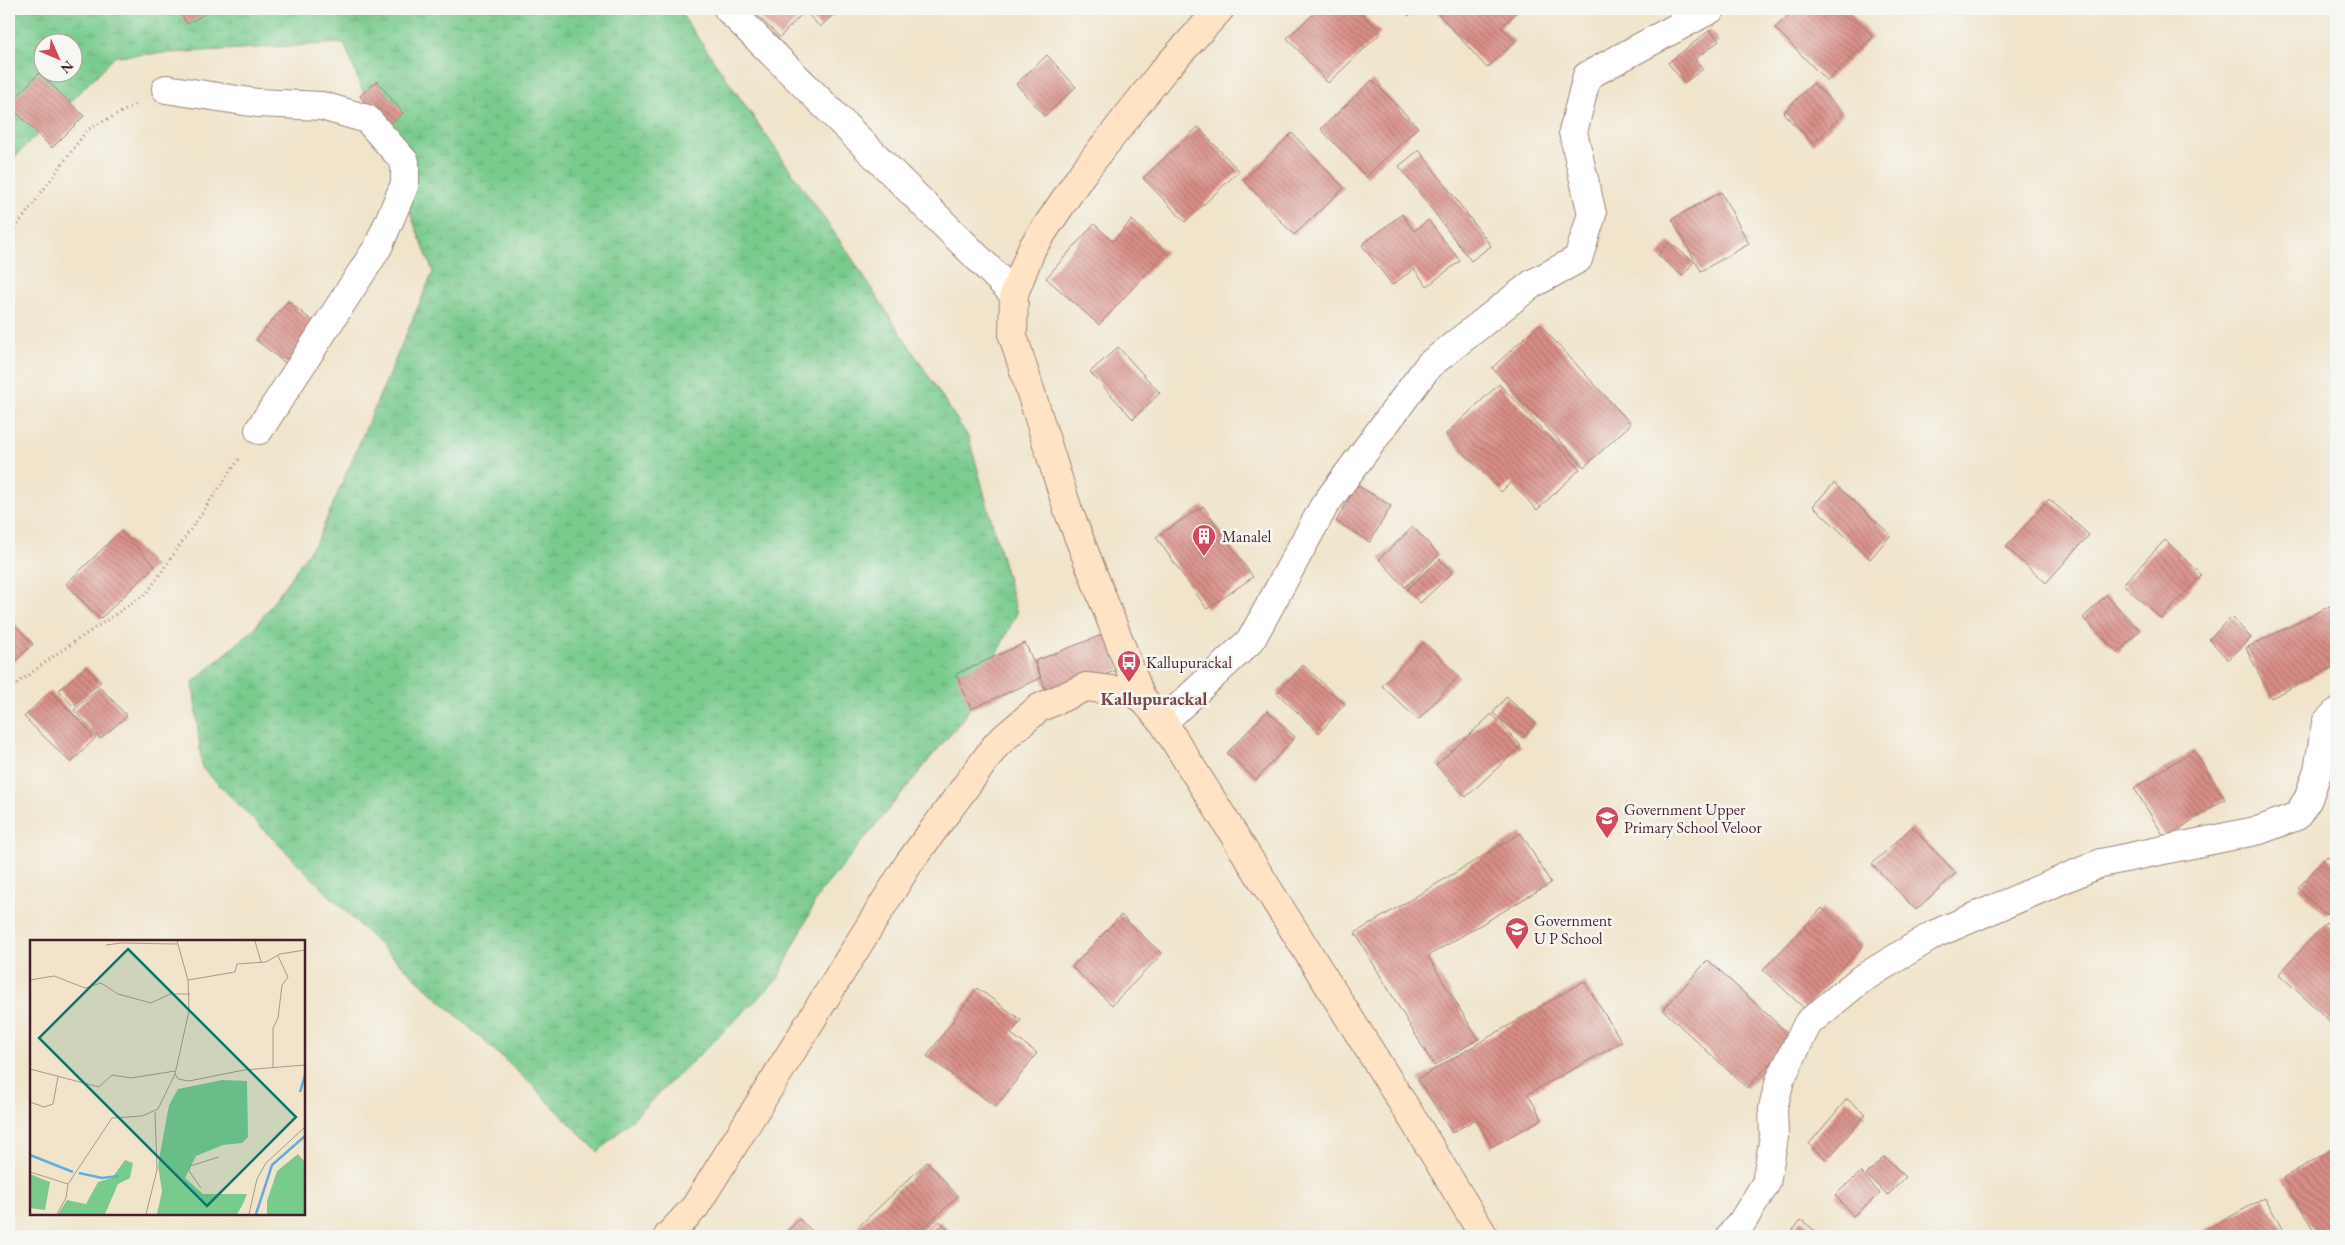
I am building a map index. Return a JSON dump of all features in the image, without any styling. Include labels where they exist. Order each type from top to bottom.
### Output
[{"type":"street","points":[[728,9],[1014,294]]},
{"type":"street","points":[[1220,9],[1163,71],[1082,174],[1032,248],[1014,294],[1013,336],[1068,510],[1141,697],[1163,722],[1409,1112],[1484,1236]]},
{"type":"street","points":[[1163,722],[1251,640],[1324,506],[1429,365],[1532,284],[1578,259],[1592,214],[1573,132],[1587,76],[1711,9]]},
{"type":"street","points":[[166,89],[257,103],[322,106],[367,119],[405,162],[405,184],[378,247],[259,430]]},
{"type":"street","points":[[668,1236],[695,1207],[909,863],[997,744],[1039,708],[1086,687],[1129,692],[1141,697]]},
{"type":"street","points":[[1730,1236],[1742,1222],[1766,1183],[1774,1137],[1773,1108],[1780,1080],[1808,1023],[1860,980],[1935,934],[2101,863],[2260,830],[2297,816],[2308,799],[2318,770],[2326,723],[2336,713]]},
{"type":"path","points":[[9,238],[87,130],[166,89]]},
{"type":"path","points":[[9,690],[55,655],[147,593],[259,430]]},
{"type":"green space","points":[[9,9],[678,9],[849,254],[969,438],[1017,613],[966,715],[819,894],[777,980],[598,1152],[532,1085],[367,933],[202,768],[193,682],[254,629],[318,539],[433,272],[344,43],[116,56],[9,163]]},
{"type":"building","points":[[178,9],[213,9],[187,24]]},
{"type":"building","points":[[763,9],[799,9],[803,13],[780,37],[757,15]]},
{"type":"building","points":[[803,9],[839,9],[820,27]]},
{"type":"building","points":[[1319,9],[1358,9],[1381,33],[1328,83],[1287,38]]},
{"type":"building","points":[[1401,9],[1415,9],[1409,16]]},
{"type":"building","points":[[1438,9],[1517,9],[1518,11],[1501,27],[1515,42],[1487,68],[1436,11]]},
{"type":"building","points":[[1795,9],[1846,9],[1873,37],[1827,81],[1775,28]]},
{"type":"building","points":[[1710,30],[1719,41],[1695,59],[1703,69],[1684,83],[1668,63]]},
{"type":"building","points":[[1047,55],[1076,87],[1045,116],[1016,84]]},
{"type":"building","points":[[32,80],[32,82],[48,82],[84,116],[52,148],[9,105]]},
{"type":"building","points":[[1372,80],[1418,127],[1366,177],[1321,129]]},
{"type":"building","points":[[377,81],[403,113],[386,128],[360,96]]},
{"type":"building","points":[[1813,83],[1844,113],[1813,144],[1783,113]]},
{"type":"building","points":[[1198,127],[1239,171],[1185,222],[1143,178]]},
{"type":"building","points":[[1292,133],[1344,188],[1294,235],[1243,180]]},
{"type":"building","points":[[1419,150],[1491,246],[1471,261],[1399,166]]},
{"type":"building","points":[[1721,192],[1749,244],[1701,271],[1672,219]]},
{"type":"building","points":[[1402,214],[1414,231],[1428,220],[1460,261],[1427,286],[1414,269],[1392,285],[1362,245]]},
{"type":"building","points":[[1132,220],[1166,252],[1099,325],[1046,278],[1094,224],[1113,241]]},
{"type":"building","points":[[1669,242],[1694,262],[1682,276],[1658,255]]},
{"type":"building","points":[[288,301],[320,327],[289,366],[256,340]]},
{"type":"building","points":[[1539,324],[1631,424],[1584,467],[1492,368]]},
{"type":"building","points":[[1118,347],[1160,393],[1133,419],[1090,372]]},
{"type":"building","points":[[1499,384],[1580,469],[1537,510],[1511,482],[1501,492],[1446,434]]},
{"type":"building","points":[[1834,483],[1891,535],[1870,559],[1813,506]]},
{"type":"building","points":[[1357,485],[1391,506],[1370,542],[1336,521]]},
{"type":"building","points":[[2049,499],[2089,535],[2046,583],[2006,547]]},
{"type":"building","name":"Manalel","points":[[1203,506],[1253,577],[1207,609],[1156,537]]},
{"type":"building","points":[[1413,527],[1439,555],[1405,587],[1379,559]]},
{"type":"building","points":[[121,531],[155,566],[100,619],[66,584]]},
{"type":"building","points":[[2165,540],[2202,575],[2161,619],[2123,584]]},
{"type":"building","points":[[1440,559],[1452,573],[1420,603],[1407,589]]},
{"type":"building","points":[[2106,595],[2140,630],[2118,653],[2083,618]]},
{"type":"building","points":[[2336,603],[2336,665],[2271,698],[2246,648]]},
{"type":"building","points":[[2232,617],[2251,638],[2228,660],[2209,639]]},
{"type":"building","points":[[9,618],[33,644],[9,667]]},
{"type":"building","points":[[1107,633],[1120,669],[1048,696],[1035,661]]},
{"type":"building","points":[[1424,642],[1459,676],[1418,720],[1382,686]]},
{"type":"building","points":[[1025,643],[1041,678],[971,709],[956,674]]},
{"type":"building","points":[[1303,665],[1345,704],[1319,733],[1277,693]]},
{"type":"building","points":[[86,666],[101,682],[73,706],[59,690]]},
{"type":"building","points":[[100,687],[127,716],[100,739],[74,710]]},
{"type":"building","points":[[50,691],[96,737],[71,763],[24,717]]},
{"type":"building","points":[[1506,697],[1536,723],[1523,738],[1493,713]]},
{"type":"building","points":[[1267,711],[1295,737],[1256,780],[1227,753]]},
{"type":"building","points":[[1492,714],[1521,746],[1466,797],[1436,765]]},
{"type":"building","points":[[2194,750],[2225,799],[2165,838],[2134,788]]},
{"type":"building","points":[[1912,827],[1956,873],[1916,910],[1872,864]]},
{"type":"building","points":[[1521,833],[1551,883],[1428,956],[1478,1039],[1434,1066],[1355,933]]},
{"type":"building","points":[[2327,856],[2336,864],[2336,903],[2326,915],[2298,888]]},
{"type":"building","points":[[1822,908],[1863,946],[1804,1008],[1763,970]]},
{"type":"building","points":[[1121,915],[1162,954],[1112,1005],[1072,967]]},
{"type":"building","points":[[2326,923],[2336,933],[2336,1027],[2279,974]]},
{"type":"building","points":[[1708,960],[1793,1038],[1747,1088],[1663,1010]]},
{"type":"building","points":[[1584,981],[1622,1042],[1528,1094],[1542,1119],[1491,1147],[1476,1119],[1452,1133],[1418,1079]]},
{"type":"building","points":[[977,988],[1021,1020],[1011,1034],[1037,1053],[996,1107],[927,1056]]},
{"type":"building","points":[[1847,1099],[1866,1114],[1827,1160],[1809,1144]]},
{"type":"building","points":[[2336,1147],[2336,1236],[2317,1236],[2283,1178]]},
{"type":"building","points":[[1884,1157],[1906,1177],[1888,1195],[1866,1175]]},
{"type":"building","points":[[927,1162],[958,1196],[915,1236],[866,1236],[858,1227]]},
{"type":"building","points":[[1861,1172],[1880,1194],[1853,1216],[1835,1195]]},
{"type":"building","points":[[2265,1198],[2286,1236],[2194,1236]]},
{"type":"building","points":[[799,1219],[818,1236],[783,1236]]},
{"type":"building","points":[[1801,1220],[1822,1236],[1788,1236]]},
{"type":"building","points":[[940,1221],[954,1236],[924,1236]]},
{"type":"place","name":"Manalel","points":[[1204,557]]},
{"type":"place","name":"Kallupurackal","points":[[1129,683]]},
{"type":"place","name":"Government Upper Primary School Veloor","points":[[1607,839]]},
{"type":"place","name":"Government U P School","points":[[1517,950]]},
{"type":"district","name":"Kallupurackal","points":[[1154,699]]}]
